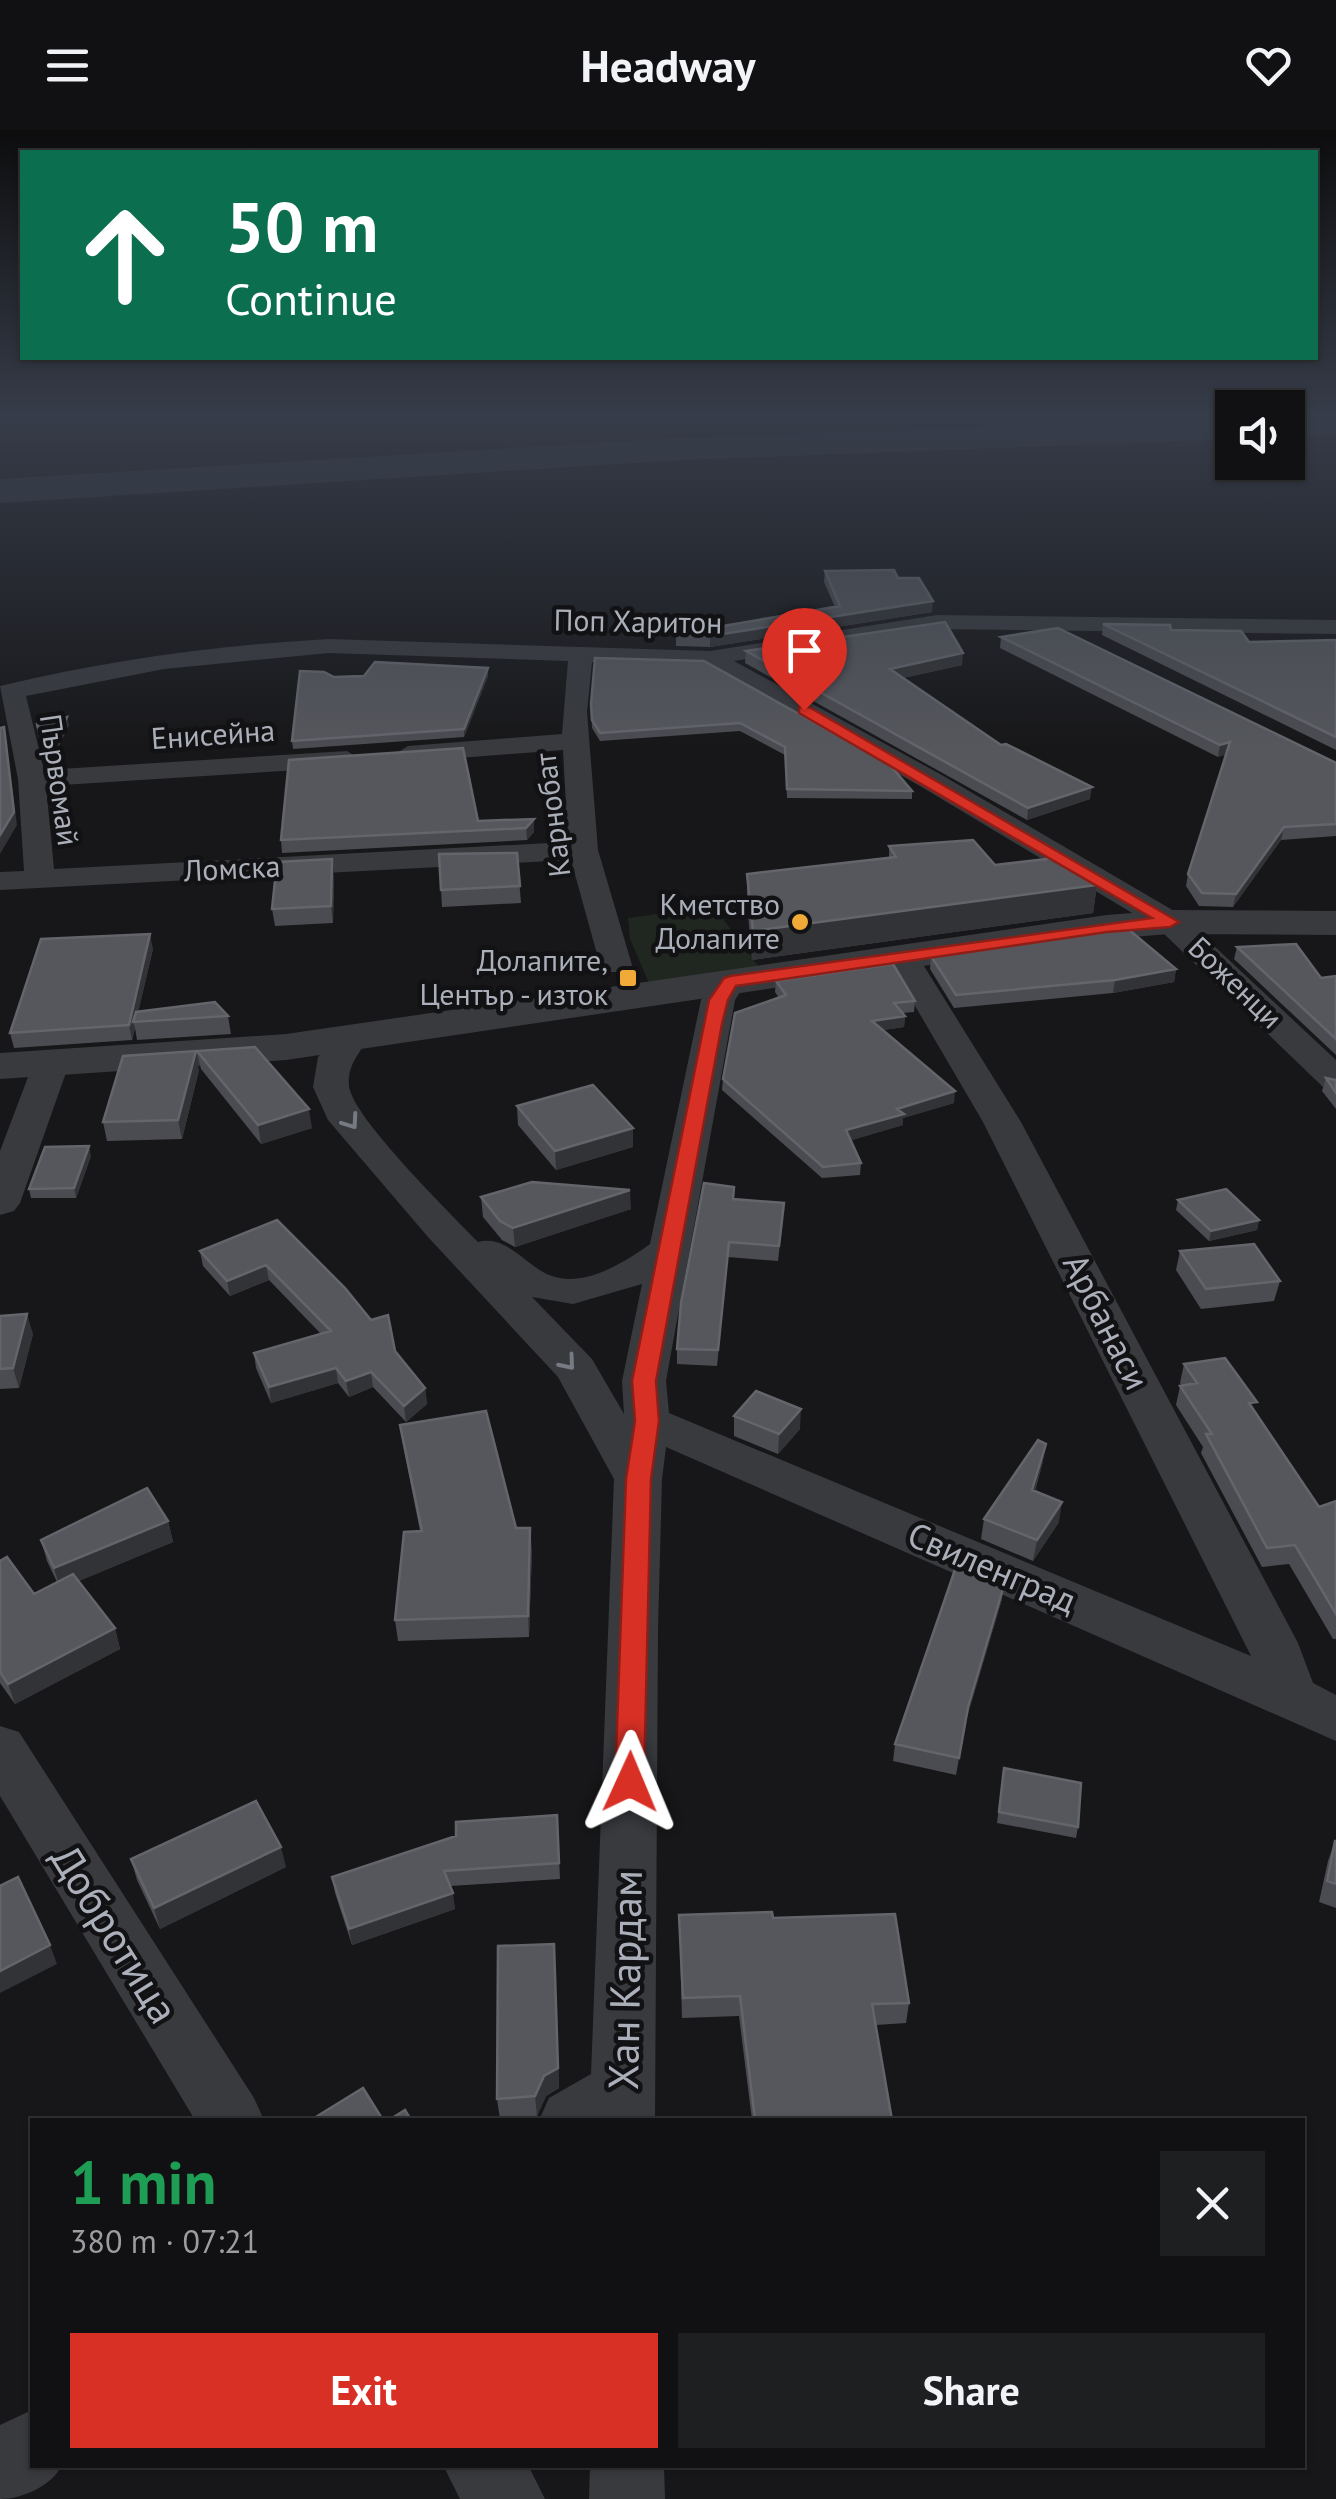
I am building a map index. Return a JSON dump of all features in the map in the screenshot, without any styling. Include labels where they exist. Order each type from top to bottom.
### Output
[{"type":"street","name":"Поп Харитон","points":[[6,692],[172,658],[268,648],[329,646],[710,658],[937,622],[1046,620],[1336,627]]},
{"type":"street","points":[[1046,620],[1094,646]]},
{"type":"street","name":"Карнобат","points":[[580,654],[574,712],[583,850],[616,965]]},
{"type":"street","name":"Боженци","points":[[710,658],[930,780],[1170,922],[1336,1079]]},
{"type":"street","name":"Първомай","points":[[6,692],[32,779],[40,879]]},
{"type":"street","name":"Енисейна","points":[[32,779],[577,741]]},
{"type":"street","name":"Ломска","points":[[0,881],[583,850]]},
{"type":"street","points":[[0,1066],[248,1050],[1107,927],[1170,922],[1336,923]]},
{"type":"street","name":"Арбанаси","points":[[904,958],[1002,1122],[1272,1643],[1291,1696]]},
{"type":"street","name":"Хан Кардам","points":[[605,2111],[638,1479],[647,1421],[644,1381],[716,1012],[730,982]]},
{"type":"street","points":[[354,1036],[336,1056],[332,1087],[347,1120],[576,1370],[638,1479]]},
{"type":"street","points":[[0,1203],[51,1064]]},
{"type":"street","points":[[442,1228],[541,1287],[598,1286],[628,1276],[670,1249]]},
{"type":"street","name":"Свиленград","points":[[647,1421],[1291,1696],[1336,1720]]},
{"type":"street","name":"Добротица","points":[[0,1748],[230,2118]]},
{"type":"street","points":[[0,2468],[30,2449]]},
{"type":"street","points":[[482,2468],[507,2499]]},
{"type":"street","points":[[627,2468],[627,2499]]},
{"type":"shaded area","points":[[773,895],[784,904],[720,915],[759,967],[649,983],[630,939],[628,918]]},
{"type":"building","points":[[894,570],[898,578],[919,578],[933,601],[710,636],[676,634],[840,606],[825,571]]},
{"type":"building","points":[[945,622],[963,653],[890,669],[1001,745],[1006,744],[1092,787],[1028,808],[746,651]]},
{"type":"building","points":[[1103,624],[1241,631],[1249,642],[1336,640],[1336,737]]},
{"type":"building","points":[[1058,628],[1336,763],[1336,824],[1284,827],[1236,894],[1202,893],[1188,874],[1230,742],[1220,745],[1001,637]]},
{"type":"building","points":[[595,658],[704,661],[890,765],[912,791],[787,789],[785,747],[740,723],[600,733],[592,720]]},
{"type":"building","points":[[375,662],[488,668],[464,729],[292,741],[300,671],[324,672],[334,677],[364,676]]},
{"type":"building","points":[[67,717],[48,758],[45,758],[37,724]]},
{"type":"building","points":[[4,727],[14,812],[0,835],[0,728]]},
{"type":"building","points":[[463,748],[478,821],[534,819],[526,828],[281,840],[289,760]]},
{"type":"building","points":[[973,840],[995,865],[1063,857],[1097,885],[753,931],[747,874],[896,857],[889,846]]},
{"type":"building","points":[[517,853],[520,886],[441,890],[439,854]]},
{"type":"building","points":[[332,859],[331,906],[272,909],[277,862]]},
{"type":"building","points":[[1128,929],[1176,969],[1115,980],[956,995],[931,956]]},
{"type":"building","points":[[150,934],[129,1025],[10,1033],[41,939]]},
{"type":"building","points":[[1296,944],[1321,978],[1336,976],[1336,1039],[1237,947]]},
{"type":"building","points":[[893,964],[915,1001],[894,1003],[905,1016],[872,1021],[955,1091],[897,1109],[904,1114],[846,1130],[861,1163],[823,1167],[723,1079],[735,1013],[786,995],[776,981]]},
{"type":"building","points":[[215,1002],[228,1016],[133,1022],[136,1012]]},
{"type":"building","points":[[255,1047],[309,1109],[258,1125],[197,1051]]},
{"type":"building","points":[[196,1051],[178,1120],[103,1122],[123,1056]]},
{"type":"building","points":[[1326,1078],[1336,1080],[1336,1093]]},
{"type":"building","points":[[593,1085],[633,1128],[555,1151],[517,1106]]},
{"type":"building","points":[[89,1146],[74,1188],[29,1189],[45,1147]]},
{"type":"building","points":[[532,1182],[630,1190],[513,1228],[500,1221],[481,1197]]},
{"type":"building","points":[[704,1183],[734,1187],[733,1199],[784,1203],[779,1246],[729,1242],[718,1350],[677,1349],[681,1303]]},
{"type":"building","points":[[1226,1189],[1259,1220],[1211,1231],[1178,1200]]},
{"type":"building","points":[[277,1220],[371,1320],[388,1315],[395,1351],[425,1388],[404,1406],[371,1372],[346,1381],[336,1368],[269,1387],[254,1353],[331,1331],[266,1265],[227,1281],[200,1251]]},
{"type":"building","points":[[1254,1244],[1280,1281],[1206,1289],[1180,1251]]},
{"type":"building","points":[[27,1314],[13,1368],[0,1369],[0,1316]]},
{"type":"building","points":[[1225,1358],[1257,1402],[1249,1403],[1319,1507],[1336,1501],[1336,1614],[1295,1545],[1267,1548],[1206,1434],[1212,1434],[1180,1386],[1197,1383],[1184,1364]]},
{"type":"building","points":[[756,1391],[801,1409],[779,1434],[734,1416]]},
{"type":"building","points":[[486,1411],[516,1528],[530,1528],[528,1616],[395,1620],[404,1532],[422,1531],[400,1425]]},
{"type":"building","points":[[1038,1440],[1046,1444],[1032,1490],[1062,1502],[1037,1540],[984,1519]]},
{"type":"building","points":[[147,1488],[168,1521],[54,1568],[41,1540]]},
{"type":"building","points":[[7,1557],[34,1594],[73,1574],[115,1628],[8,1684],[0,1672],[0,1561]]},
{"type":"building","points":[[958,1561],[1005,1582],[968,1707],[959,1758],[895,1744]]},
{"type":"building","points":[[1004,1768],[1081,1783],[1078,1827],[999,1812]]},
{"type":"building","points":[[256,1801],[281,1847],[154,1908],[131,1859]]},
{"type":"building","points":[[557,1815],[559,1863],[444,1871],[453,1893],[349,1929],[332,1877],[456,1836],[456,1822]]},
{"type":"building","points":[[1336,1841],[1336,1884],[1327,1881]]},
{"type":"building","points":[[18,1877],[50,1945],[0,1971],[0,1886]]},
{"type":"building","points":[[772,1912],[773,1918],[895,1914],[909,2003],[872,2004],[892,2118],[755,2118],[740,1996],[683,1998],[679,1915]]},
{"type":"building","points":[[554,1944],[558,2068],[544,2076],[535,2096],[497,2099],[498,1946]]},
{"type":"building","points":[[363,2088],[382,2118],[314,2118]]},
{"type":"building","points":[[405,2110],[410,2118],[392,2118]]},
{"type":"place","name":"Кметство Долапите","points":[[800,922]]},
{"type":"place","name":"Долапите, Център - изток","points":[[628,978]]},
{"type":"route","points":[[630,1782],[638,1479],[647,1421],[644,1381],[718,1000],[730,982],[1107,927],[1170,922],[804,710]]}]
